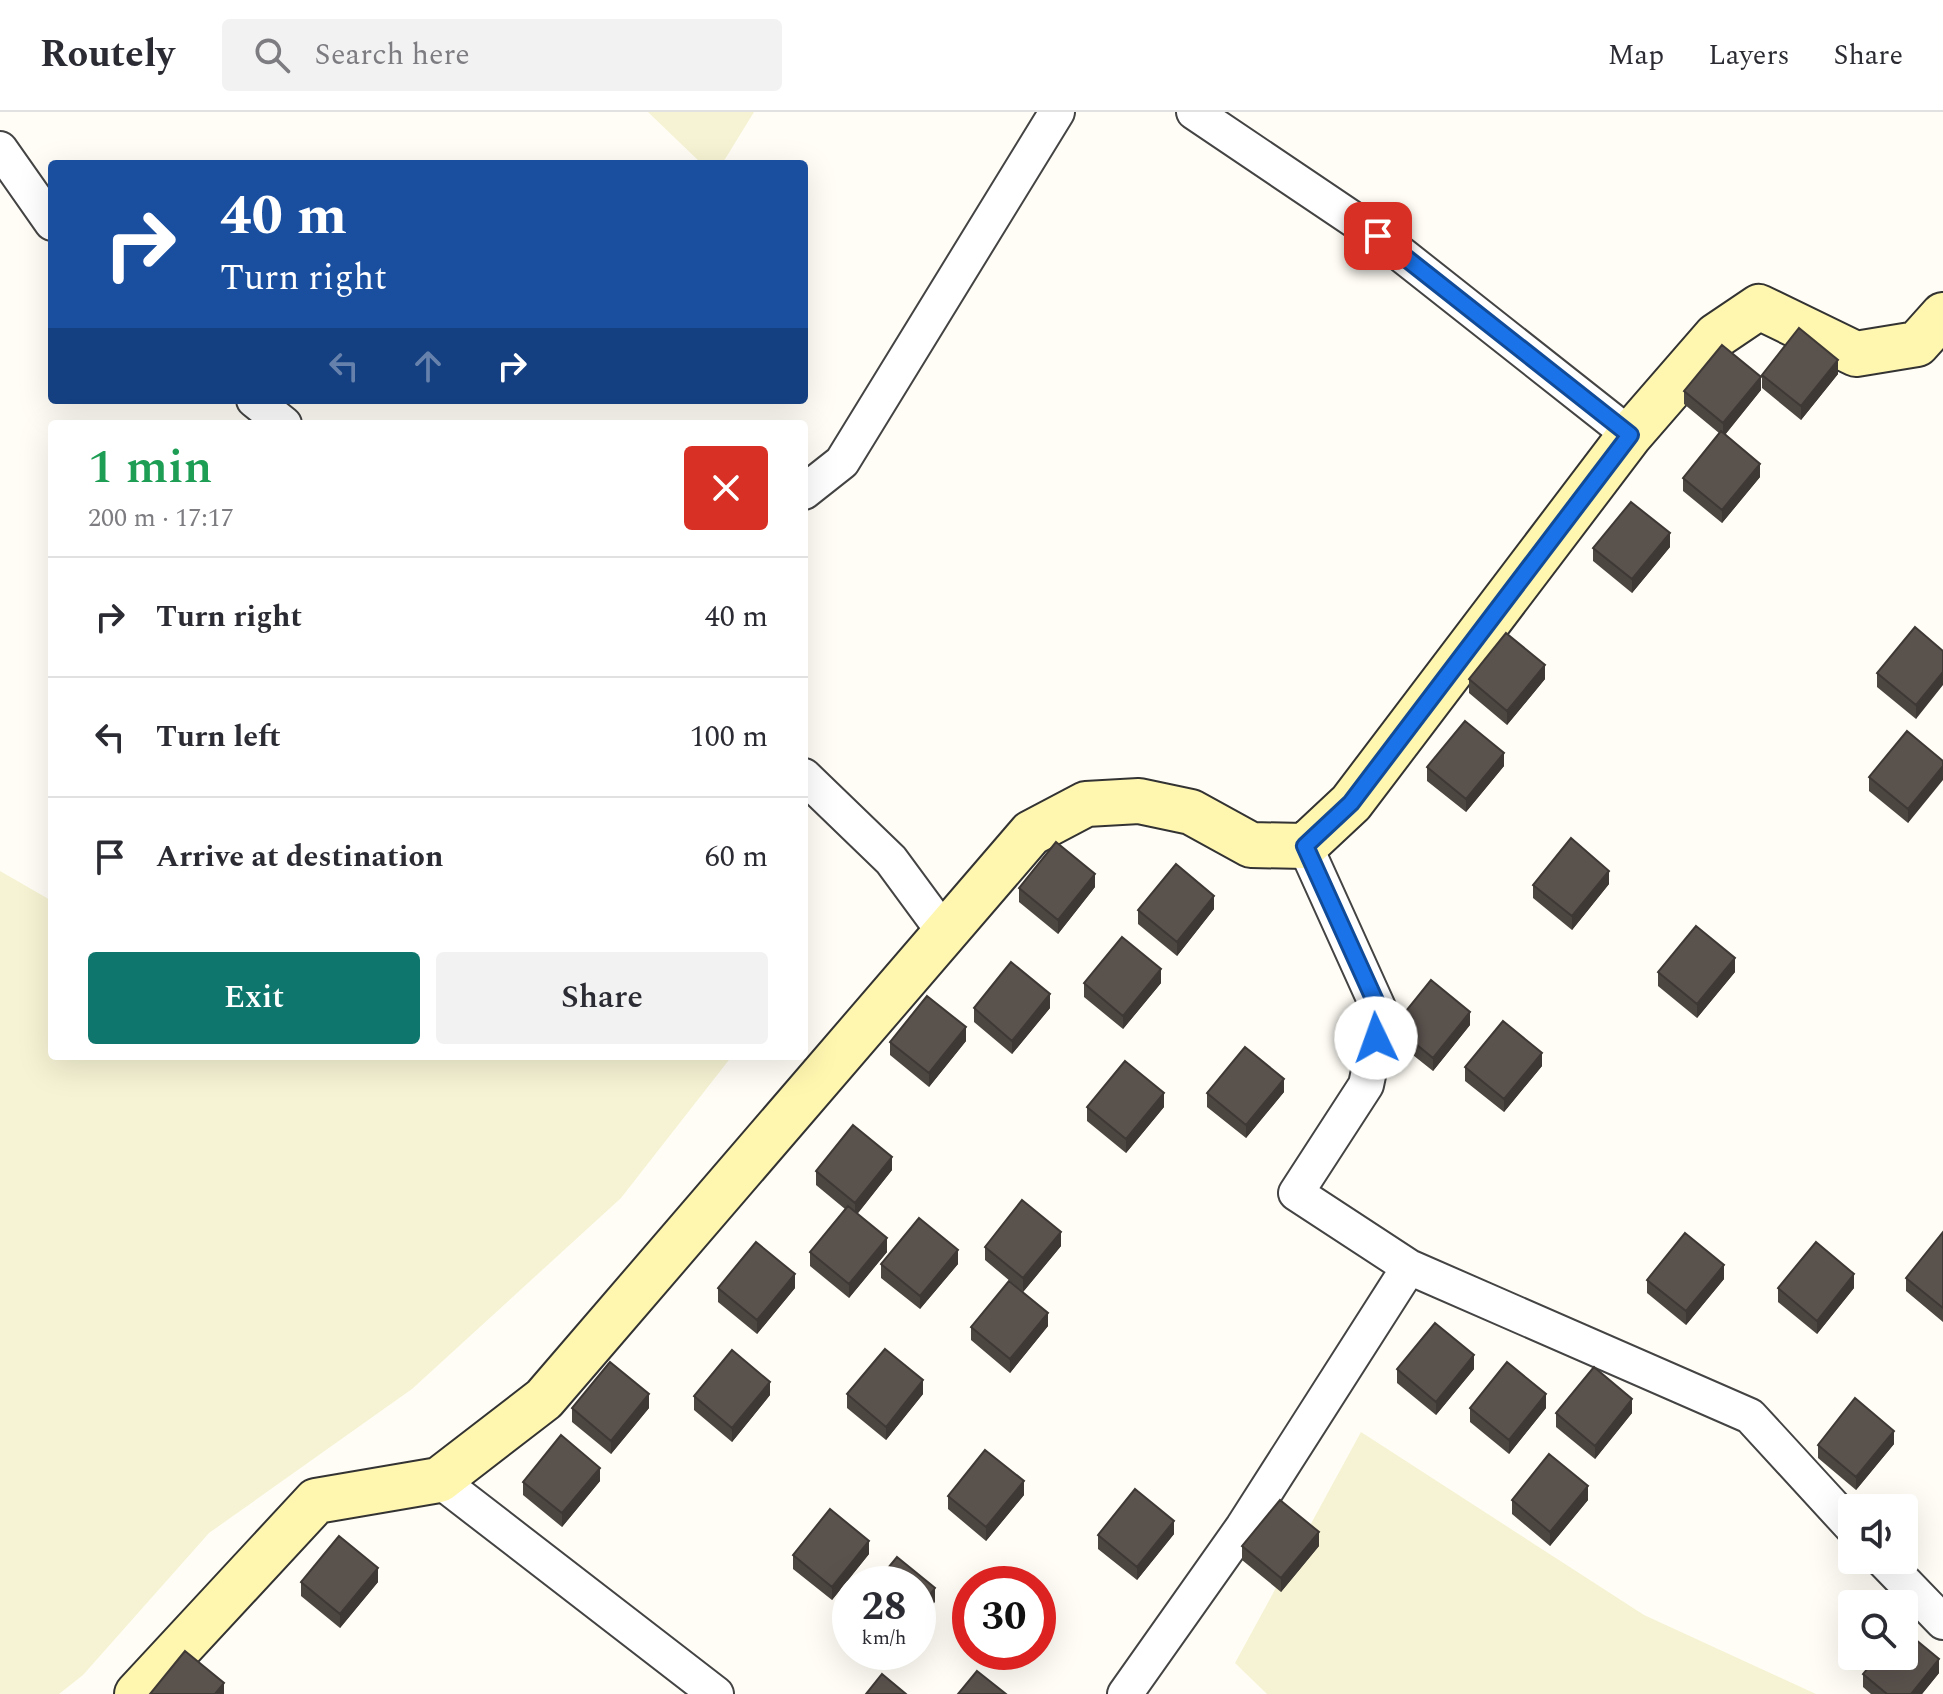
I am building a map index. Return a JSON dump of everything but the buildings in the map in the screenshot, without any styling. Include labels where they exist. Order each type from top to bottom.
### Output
[{"type":"street","points":[[808,489],[842,462],[1057,112]]},
{"type":"street","points":[[1194,112],[1378,236],[1630,435]]},
{"type":"street","points":[[0,149],[48,217]]},
{"type":"street","points":[[137,1694],[316,1501],[439,1480],[544,1399],[1031,833],[1086,804],[1139,801],[1191,812],[1251,845],[1305,846],[1351,803],[1630,435],[1716,336],[1759,307],[1856,354],[1917,344],[1943,315]]},
{"type":"street","points":[[259,404],[279,420]]},
{"type":"street","points":[[808,780],[891,860],[944,932]]},
{"type":"street","points":[[1305,846],[1381,1014],[1366,1085],[1296,1193],[1409,1267],[1750,1416],[1838,1512]]},
{"type":"street","points":[[1125,1694],[1243,1527],[1409,1267]]},
{"type":"street","points":[[439,1480],[716,1694]]},
{"type":"street","points":[[1897,1574],[1943,1622]]},
{"type":"shaded area","points":[[648,112],[754,112],[724,160],[698,160]]},
{"type":"shaded area","points":[[0,871],[48,899],[48,1060],[729,1060],[621,1198],[412,1389],[209,1533],[83,1675],[59,1694],[0,1694]]},
{"type":"shaded area","points":[[1361,1432],[1644,1615],[1816,1694],[1267,1694],[1235,1663]]},
{"type":"route","points":[[1376,1038],[1381,1014],[1305,846],[1351,803],[1630,435],[1378,236]]}]
